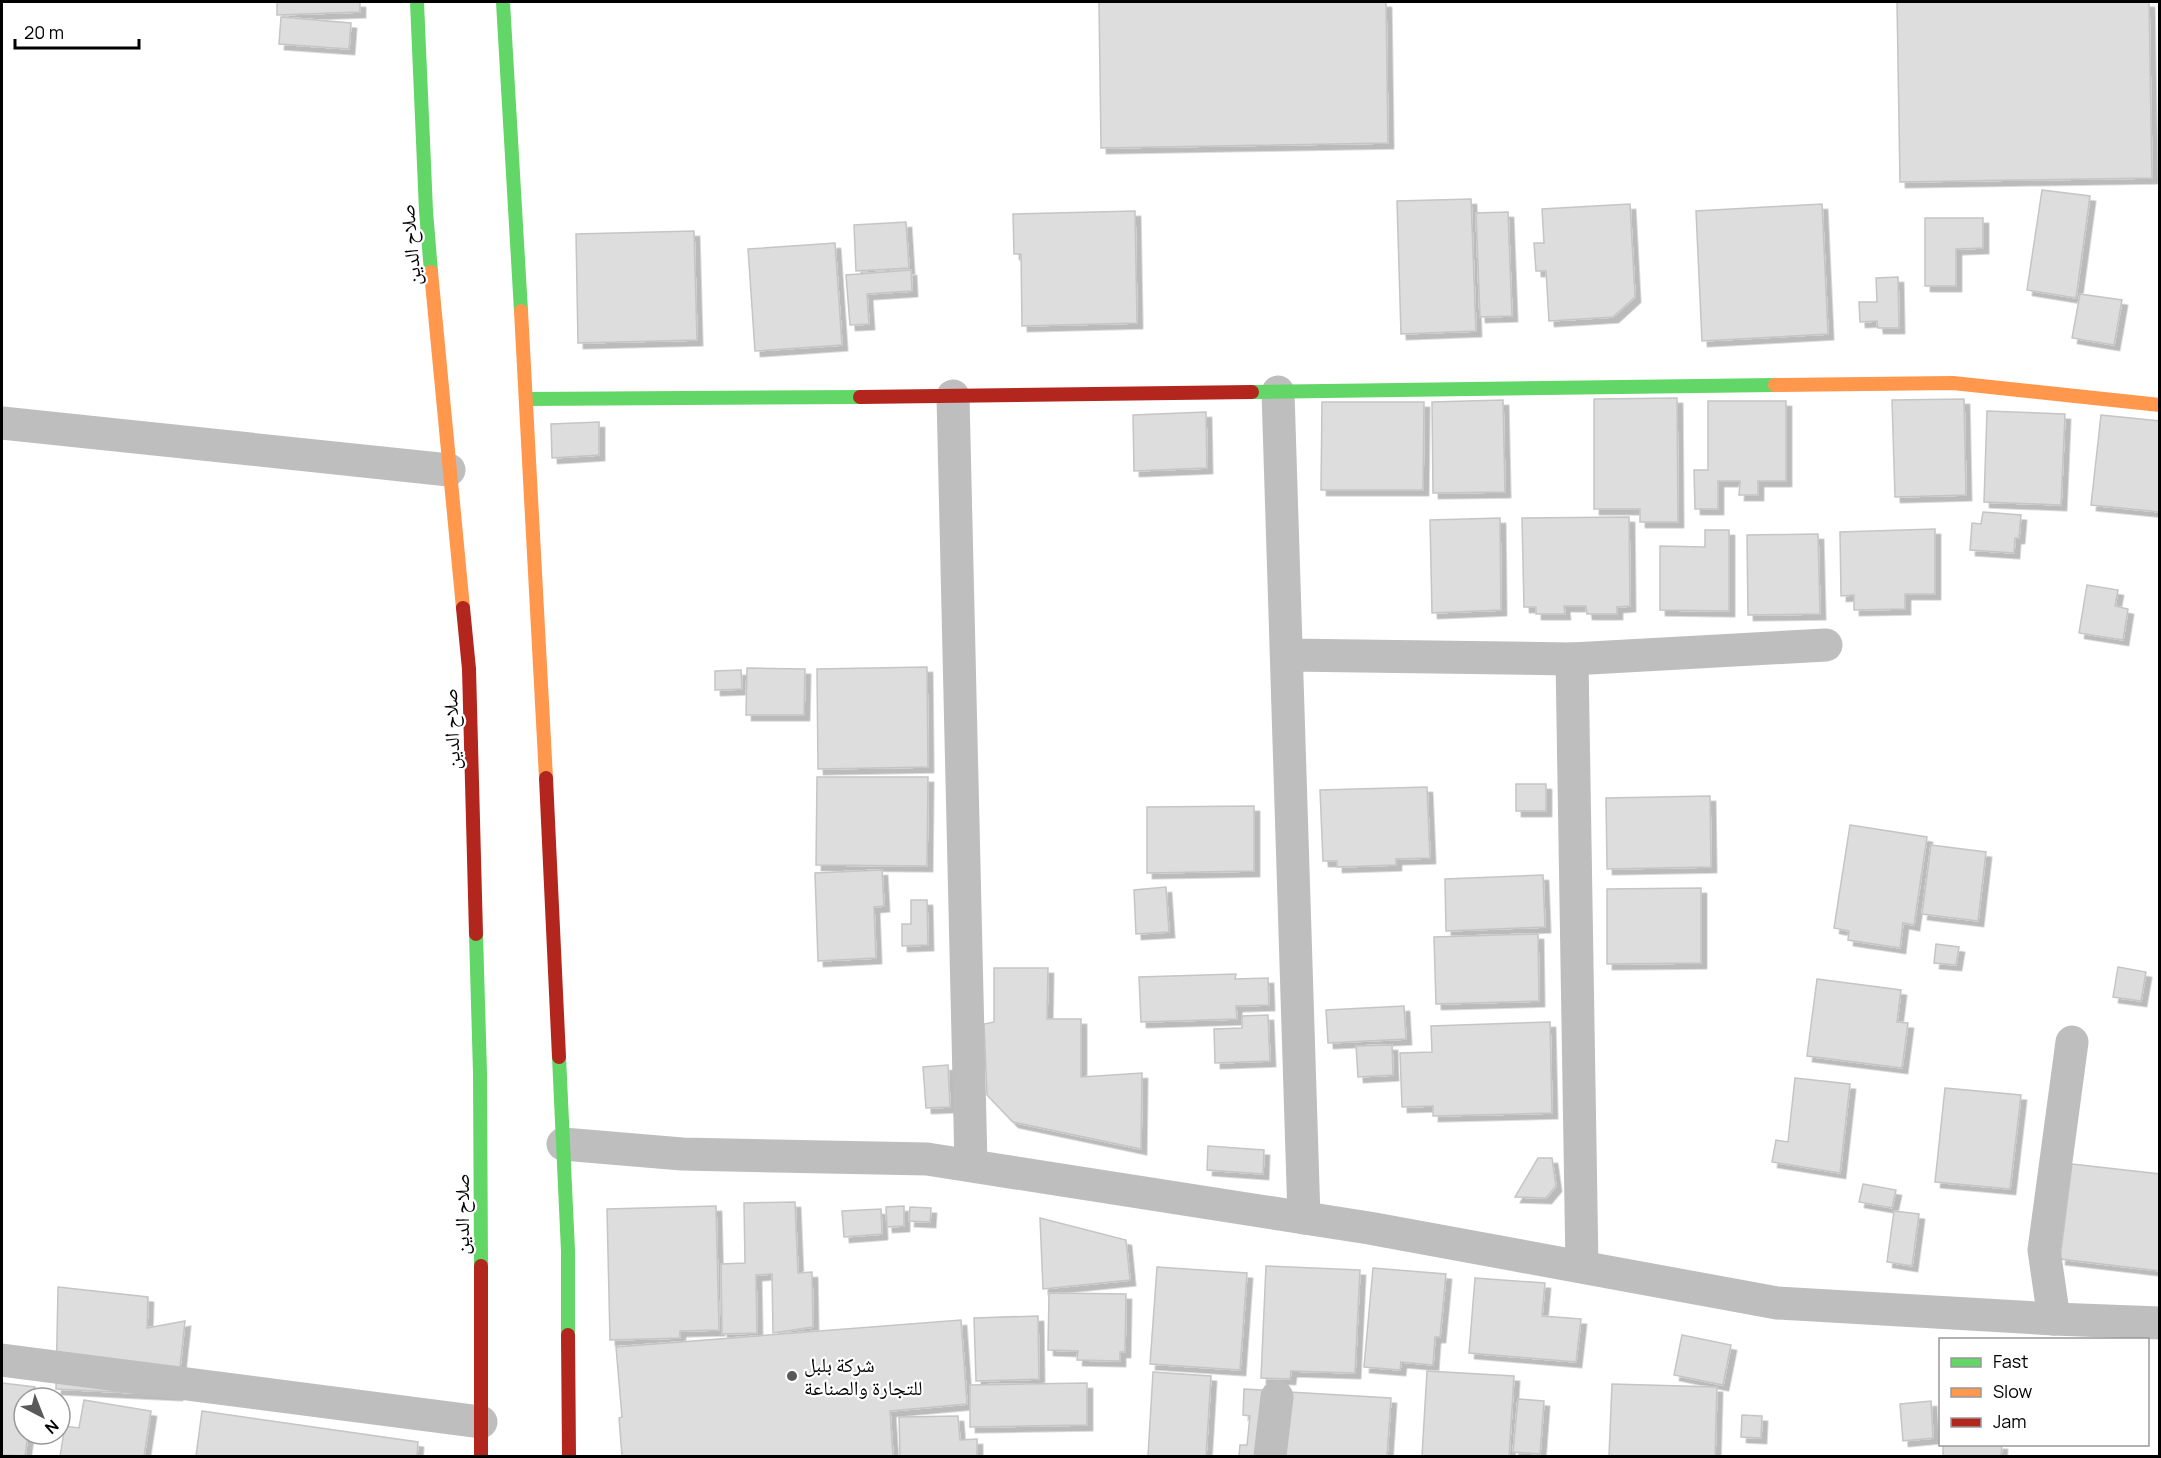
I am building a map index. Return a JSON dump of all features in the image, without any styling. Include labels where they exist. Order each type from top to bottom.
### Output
[{"type":"main road","name":"صلاح الدين","points":[[417,2],[426,211],[469,669],[480,1072],[481,1456]]},
{"type":"main road","points":[[502,2],[536,572],[568,1251],[569,1456]]},
{"type":"main road","points":[[526,399],[1953,383],[2160,405]]},
{"type":"street","points":[[1278,392],[1304,1218]]},
{"type":"street","points":[[953,396],[971,1165]]},
{"type":"street","points":[[2,423],[449,470]]},
{"type":"street","points":[[1287,655],[1572,658],[1826,645]]},
{"type":"street","points":[[1572,658],[1582,1267]]},
{"type":"street","points":[[2054,1319],[2044,1251],[2072,1042]]},
{"type":"street","points":[[563,1144],[682,1154],[927,1159],[1304,1218],[1777,1303],[2160,1323]]},
{"type":"street","points":[[2,1360],[481,1422]]},
{"type":"street","points":[[1270,1456],[1276,1397]]},
{"type":"building","points":[[277,2],[360,2],[360,12],[277,15]]},
{"type":"building","points":[[1099,2],[1386,2],[1388,143],[1101,148]]},
{"type":"building","points":[[1897,2],[2149,2],[2152,178],[1900,182]]},
{"type":"building","points":[[281,17],[351,23],[349,49],[279,44]]},
{"type":"building","points":[[2042,190],[2090,196],[2076,298],[2027,290]]},
{"type":"building","points":[[1471,199],[1476,331],[1401,334],[1397,201]]},
{"type":"building","points":[[1630,204],[1635,297],[1613,317],[1549,321],[1546,271],[1536,271],[1534,243],[1544,243],[1542,209]]},
{"type":"building","points":[[1822,204],[1828,334],[1702,341],[1696,211]]},
{"type":"building","points":[[1135,211],[1137,323],[1022,326],[1021,254],[1014,254],[1013,214]]},
{"type":"building","points":[[1508,212],[1512,316],[1480,317],[1476,213]]},
{"type":"building","points":[[1925,218],[1983,218],[1983,248],[1956,249],[1956,286],[1925,286]]},
{"type":"building","points":[[906,222],[909,268],[856,271],[854,225]]},
{"type":"building","points":[[694,231],[697,340],[578,343],[576,234]]},
{"type":"building","points":[[835,243],[842,345],[755,351],[748,249]]},
{"type":"building","points":[[911,270],[912,291],[867,294],[869,324],[850,325],[846,275]]},
{"type":"building","points":[[1898,277],[1899,328],[1878,328],[1877,321],[1860,322],[1859,302],[1877,302],[1876,278]]},
{"type":"building","points":[[2080,294],[2122,300],[2114,345],[2072,338]]},
{"type":"building","points":[[1677,398],[1678,522],[1640,522],[1640,509],[1594,509],[1594,399]]},
{"type":"building","points":[[1964,399],[1966,495],[1895,497],[1892,400]]},
{"type":"building","points":[[1503,400],[1505,492],[1433,493],[1432,402]]},
{"type":"building","points":[[1708,401],[1786,401],[1786,481],[1758,481],[1758,495],[1739,495],[1740,481],[1718,481],[1718,509],[1695,509],[1694,470],[1708,470]]},
{"type":"building","points":[[1322,402],[1424,402],[1423,490],[1321,490]]},
{"type":"building","points":[[1987,411],[2065,414],[2061,505],[1984,502]]},
{"type":"building","points":[[1206,412],[1207,468],[1134,471],[1133,415]]},
{"type":"building","points":[[2101,415],[2160,421],[2160,512],[2091,505]]},
{"type":"building","points":[[599,422],[599,455],[552,458],[551,424]]},
{"type":"building","points":[[1983,512],[2021,515],[2019,538],[2015,538],[2014,553],[1970,550],[1972,523],[1981,524]]},
{"type":"building","points":[[1629,517],[1630,606],[1617,607],[1617,614],[1587,614],[1586,606],[1564,606],[1565,614],[1536,614],[1536,607],[1524,607],[1522,518]]},
{"type":"building","points":[[1500,518],[1501,610],[1432,613],[1430,520]]},
{"type":"building","points":[[1935,529],[1935,594],[1905,594],[1905,609],[1854,610],[1854,595],[1841,596],[1840,532]]},
{"type":"building","points":[[1705,530],[1729,530],[1729,611],[1660,610],[1660,546],[1705,547]]},
{"type":"building","points":[[1818,534],[1820,614],[1748,615],[1747,535]]},
{"type":"building","points":[[2087,585],[2118,590],[2115,606],[2128,609],[2123,640],[2079,633]]},
{"type":"building","points":[[927,667],[928,767],[818,769],[817,669]]},
{"type":"building","points":[[747,668],[805,669],[804,715],[746,715]]},
{"type":"building","points":[[741,670],[742,689],[715,690],[715,671]]},
{"type":"building","points":[[817,777],[928,777],[927,866],[816,865]]},
{"type":"building","points":[[1516,784],[1546,784],[1546,811],[1516,811]]},
{"type":"building","points":[[1427,787],[1430,858],[1396,859],[1396,865],[1337,867],[1337,861],[1323,861],[1320,790]]},
{"type":"building","points":[[1710,796],[1711,867],[1607,869],[1606,798]]},
{"type":"building","points":[[1254,806],[1254,871],[1147,873],[1147,807]]},
{"type":"building","points":[[1850,825],[1927,837],[1914,925],[1903,923],[1900,948],[1848,940],[1849,931],[1834,928]]},
{"type":"building","points":[[1931,845],[1986,852],[1978,921],[1922,914]]},
{"type":"building","points":[[882,870],[884,906],[874,907],[876,958],[818,961],[815,873]]},
{"type":"building","points":[[1543,875],[1545,927],[1446,931],[1445,879]]},
{"type":"building","points":[[1166,887],[1169,932],[1136,934],[1134,890]]},
{"type":"building","points":[[1701,888],[1701,963],[1607,964],[1607,889]]},
{"type":"building","points":[[911,900],[927,900],[928,945],[902,946],[902,924],[911,924]]},
{"type":"building","points":[[1538,934],[1539,1001],[1436,1004],[1434,937]]},
{"type":"building","points":[[1936,944],[1959,947],[1956,965],[1934,963]]},
{"type":"building","points":[[2118,967],[2146,972],[2141,1001],[2113,997]]},
{"type":"building","points":[[994,968],[1048,968],[1047,1019],[1081,1019],[1081,1077],[1142,1073],[1141,1149],[1013,1122],[987,1095],[984,1024],[994,1022]]},
{"type":"building","points":[[1236,974],[1235,979],[1268,978],[1269,1005],[1236,1006],[1237,1019],[1141,1022],[1139,977]]},
{"type":"building","points":[[1817,979],[1901,990],[1897,1022],[1908,1023],[1902,1068],[1807,1056]]},
{"type":"building","points":[[1404,1006],[1406,1039],[1328,1043],[1326,1010]]},
{"type":"building","points":[[1268,1015],[1270,1061],[1215,1063],[1214,1029],[1242,1028],[1242,1016]]},
{"type":"building","points":[[1550,1022],[1552,1113],[1433,1116],[1433,1106],[1402,1107],[1400,1053],[1432,1052],[1431,1026]]},
{"type":"building","points":[[1392,1045],[1393,1075],[1358,1077],[1356,1046]]},
{"type":"building","points":[[948,1065],[950,1107],[926,1108],[923,1067]]},
{"type":"building","points":[[1795,1078],[1850,1084],[1840,1173],[1772,1162],[1776,1140],[1788,1142]]},
{"type":"building","points":[[1945,1088],[2021,1095],[2010,1189],[1935,1182]]},
{"type":"building","points":[[1208,1146],[1264,1150],[1263,1174],[1207,1170]]},
{"type":"building","points":[[1538,1158],[1552,1158],[1556,1186],[1546,1198],[1515,1197]]},
{"type":"building","points":[[2072,1164],[2160,1174],[2160,1271],[2060,1259]]},
{"type":"building","points":[[1863,1184],[1896,1190],[1892,1208],[1859,1202]]},
{"type":"building","points":[[795,1202],[798,1273],[812,1272],[813,1327],[773,1333],[772,1274],[756,1275],[757,1333],[722,1334],[721,1264],[745,1263],[744,1203]]},
{"type":"building","points":[[716,1206],[719,1330],[680,1331],[680,1338],[610,1340],[607,1209]]},
{"type":"building","points":[[904,1206],[904,1226],[887,1227],[886,1207]]},
{"type":"building","points":[[910,1207],[931,1208],[930,1222],[909,1221]]},
{"type":"building","points":[[881,1209],[882,1234],[844,1237],[842,1211]]},
{"type":"building","points":[[1894,1211],[1919,1214],[1912,1266],[1887,1262]]},
{"type":"building","points":[[1040,1218],[1126,1240],[1130,1280],[1043,1289]]},
{"type":"building","points":[[1266,1266],[1360,1270],[1355,1373],[1291,1371],[1290,1379],[1261,1378]]},
{"type":"building","points":[[1157,1267],[1247,1273],[1240,1370],[1150,1364]]},
{"type":"building","points":[[1373,1268],[1446,1274],[1440,1337],[1435,1337],[1433,1365],[1401,1362],[1400,1370],[1364,1367]]},
{"type":"building","points":[[1475,1278],[1545,1283],[1542,1316],[1581,1319],[1576,1362],[1469,1353]]},
{"type":"building","points":[[58,1287],[148,1297],[147,1328],[185,1321],[177,1395],[72,1390],[72,1386],[56,1386]]},
{"type":"building","points":[[1049,1293],[1126,1294],[1125,1352],[1120,1352],[1120,1361],[1077,1360],[1078,1351],[1048,1350]]},
{"type":"building","points":[[1038,1316],[1039,1379],[976,1381],[974,1318]]},
{"type":"building","name":"شركة بلبل للتجارة والصناعة","points":[[961,1320],[967,1404],[890,1411],[893,1456],[622,1456],[619,1418],[622,1417],[616,1347]]},
{"type":"building","points":[[1682,1335],[1731,1345],[1723,1385],[1674,1375]]},
{"type":"building","points":[[1427,1371],[1514,1376],[1509,1456],[1422,1456]]},
{"type":"building","points":[[1153,1372],[1211,1376],[1206,1456],[1148,1456]]},
{"type":"building","points":[[2,1383],[27,1386],[12,1386],[12,1446],[26,1446],[25,1456],[2,1455]]},
{"type":"building","points":[[1087,1383],[1087,1425],[970,1427],[970,1385]]},
{"type":"building","points":[[1612,1384],[1717,1387],[1715,1456],[1609,1456]]},
{"type":"building","points":[[1244,1389],[1262,1390],[1258,1456],[1239,1456],[1240,1445],[1247,1445],[1250,1416],[1243,1415]]},
{"type":"building","points":[[1289,1392],[1391,1398],[1387,1456],[1285,1456]]},
{"type":"building","points":[[1518,1399],[1544,1401],[1540,1454],[1513,1452]]},
{"type":"building","points":[[84,1400],[151,1411],[144,1456],[60,1456],[62,1446],[72,1446],[72,1427],[79,1428]]},
{"type":"building","points":[[1931,1401],[1933,1438],[1903,1441],[1900,1404]]},
{"type":"building","points":[[202,1411],[418,1442],[417,1456],[196,1456]]},
{"type":"building","points":[[1742,1415],[1762,1416],[1761,1438],[1741,1437]]},
{"type":"building","points":[[958,1416],[960,1440],[977,1439],[977,1456],[900,1456],[899,1417]]},
{"type":"building","points":[[1943,1446],[2002,1446],[2001,1456],[1943,1456]]},
{"type":"traffic: fast","points":[[417,2],[426,211],[431,272]]},
{"type":"traffic: fast","points":[[503,2],[521,311]]},
{"type":"traffic: fast","points":[[1252,392],[1775,385]]},
{"type":"traffic: fast","points":[[526,399],[860,397]]},
{"type":"traffic: fast","points":[[476,934],[480,1073],[481,1266]]},
{"type":"traffic: fast","points":[[559,1057],[568,1251],[568,1335]]},
{"type":"traffic: slow","points":[[431,272],[463,608]]},
{"type":"traffic: slow","points":[[521,311],[546,778]]},
{"type":"traffic: slow","points":[[1775,385],[1953,383],[2160,405]]},
{"type":"traffic: jam","points":[[860,397],[1252,392]]},
{"type":"traffic: jam","points":[[463,608],[469,669],[476,934]]},
{"type":"traffic: jam","points":[[546,778],[559,1057]]},
{"type":"traffic: jam","points":[[481,1266],[481,1456]]},
{"type":"traffic: jam","points":[[568,1335],[569,1456]]},
{"type":"place","name":"شركة بلبل للتجارة والصناعة","points":[[792,1376]]}]
